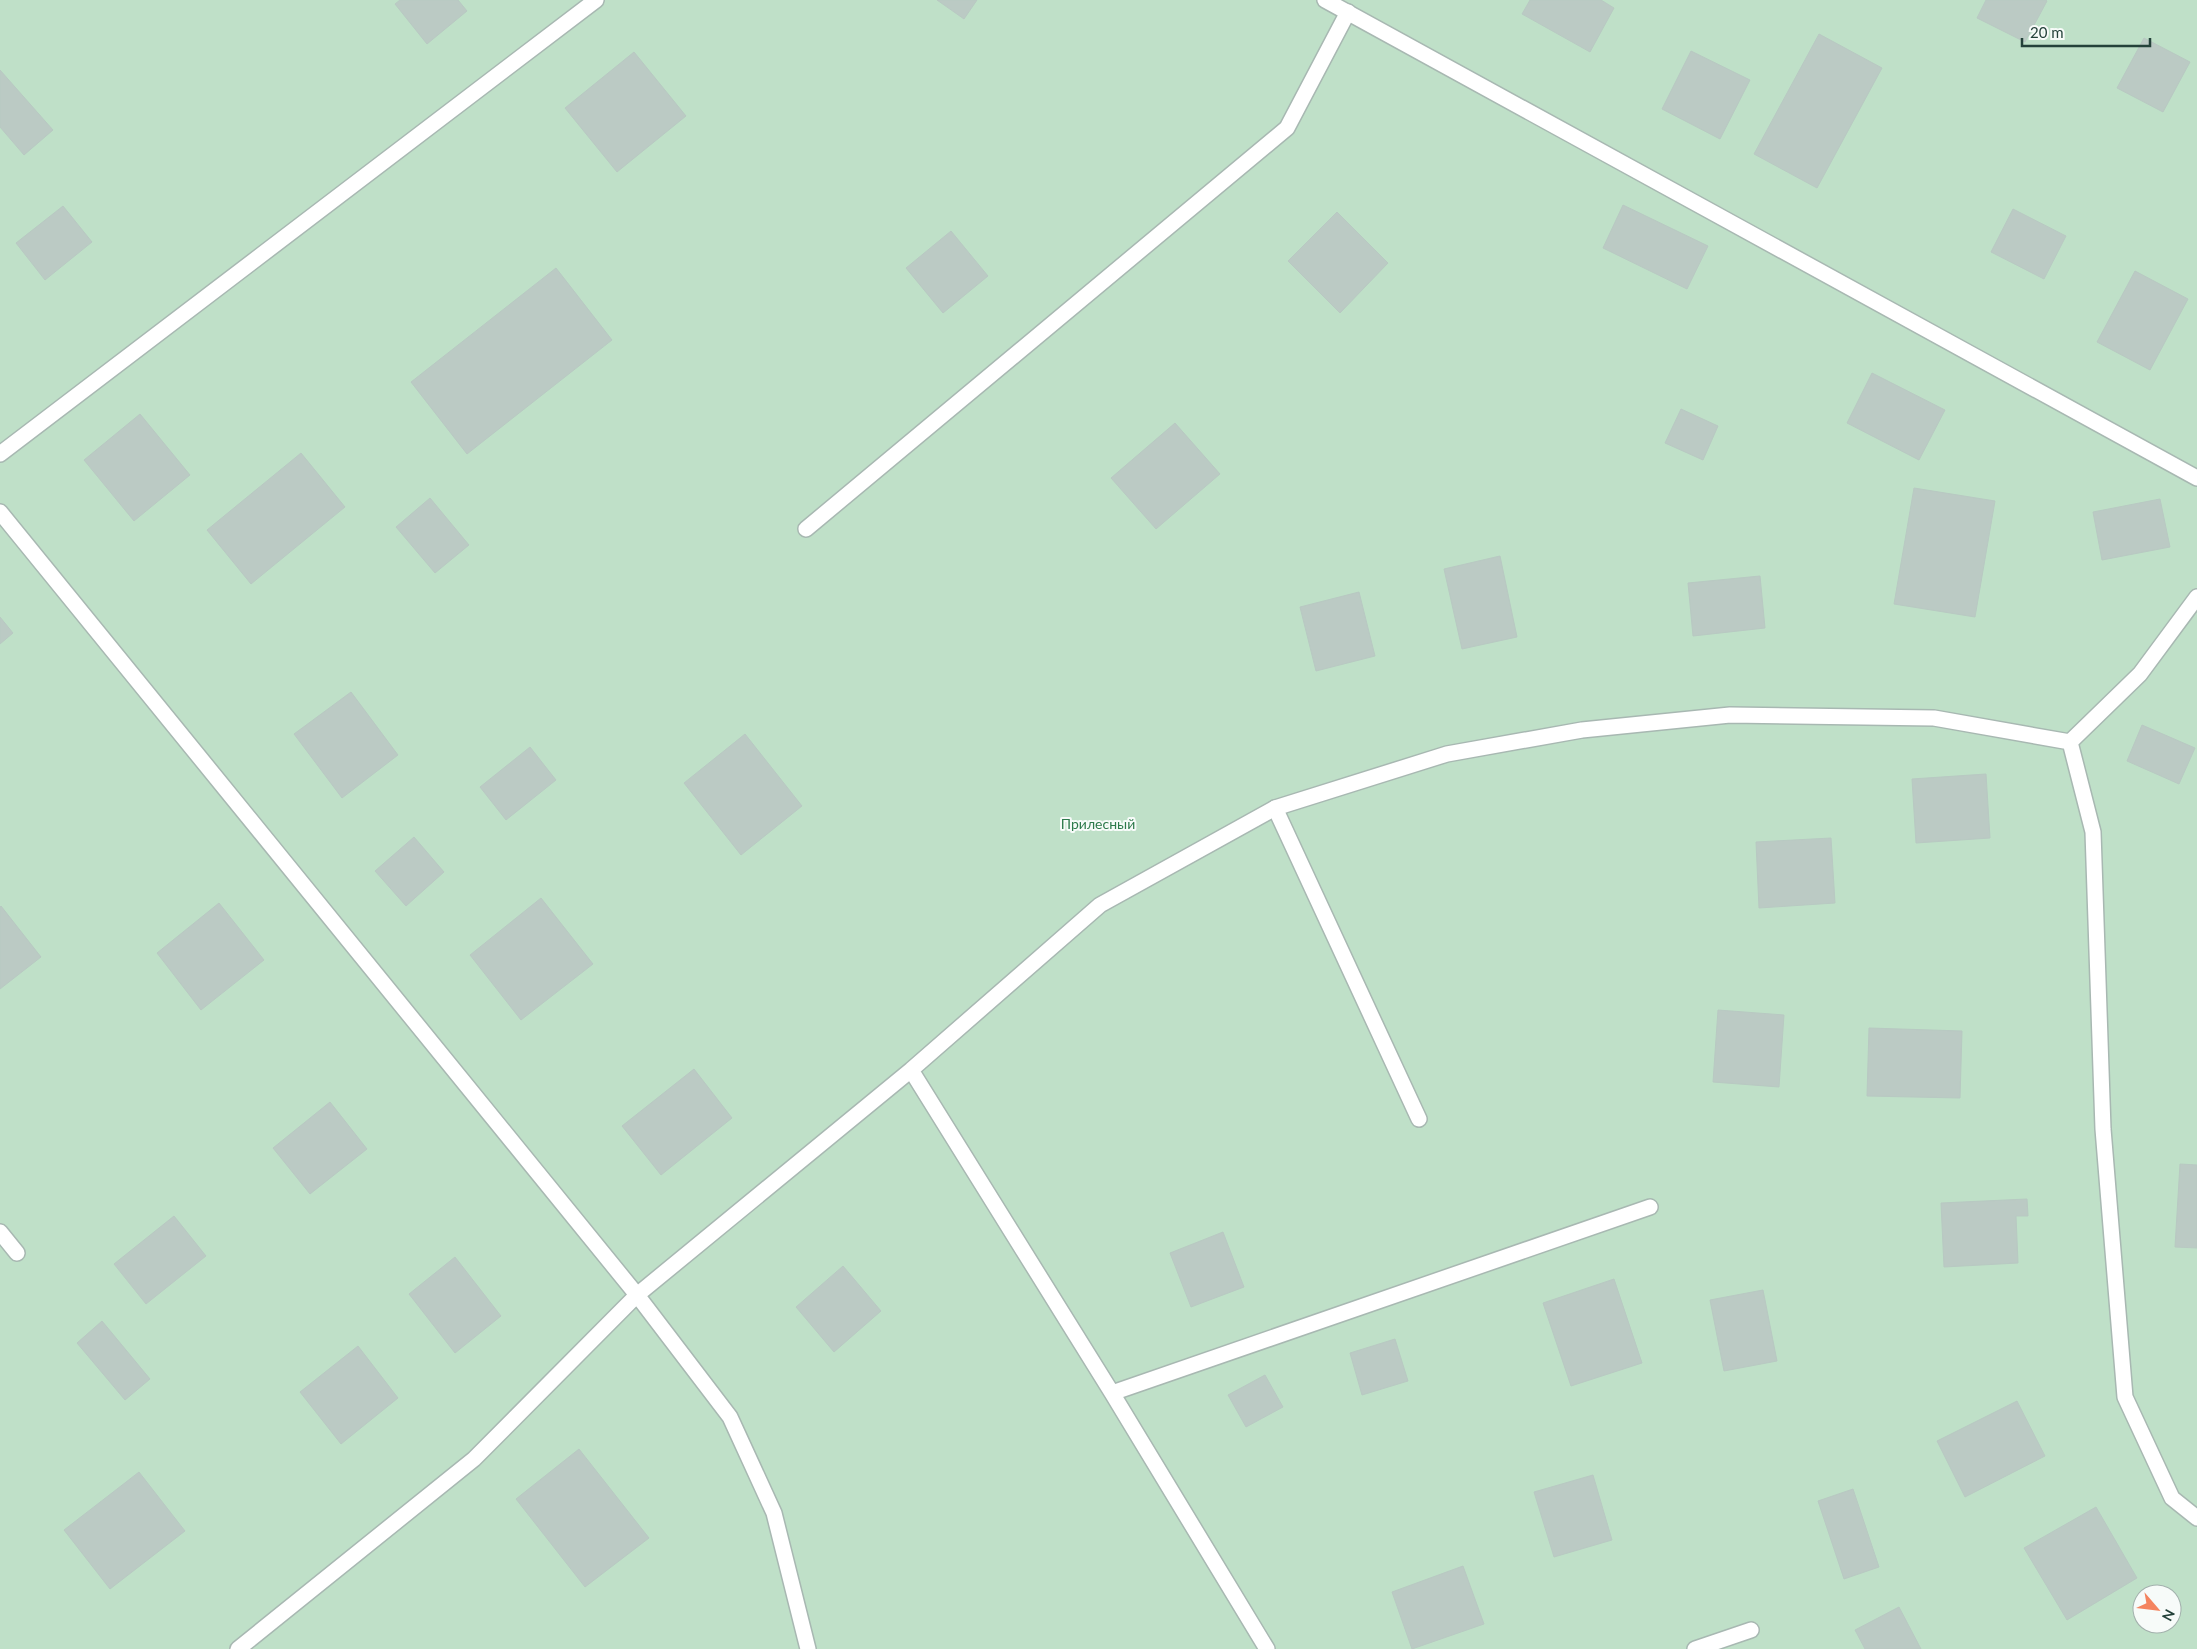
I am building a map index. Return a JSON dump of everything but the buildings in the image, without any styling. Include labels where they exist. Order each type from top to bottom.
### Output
[{"type":"street","points":[[0,454],[596,0]]},
{"type":"street","points":[[1325,0],[2197,478]]},
{"type":"street","points":[[806,529],[1287,128],[1348,12]]},
{"type":"street","points":[[0,512],[637,1295],[730,1417],[774,1513],[808,1649]]},
{"type":"street","points":[[2070,742],[2140,674],[2197,597]]},
{"type":"street","points":[[238,1649],[474,1459],[637,1295],[911,1070],[1100,904],[1275,808],[1447,754],[1582,730],[1730,715],[1934,718],[2070,742]]},
{"type":"street","points":[[2070,742],[2093,832],[2103,1129],[2125,1397],[2172,1498],[2197,1518]]},
{"type":"street","points":[[1275,808],[1419,1119]]},
{"type":"street","points":[[911,1070],[1112,1393],[1267,1649]]},
{"type":"street","points":[[1112,1393],[1650,1207]]},
{"type":"street","points":[[0,1232],[17,1253]]},
{"type":"street","points":[[1695,1649],[1751,1630]]},
{"type":"green space","name":"Прилесный","points":[[0,0],[2197,0],[2197,1649],[0,1649]]}]
